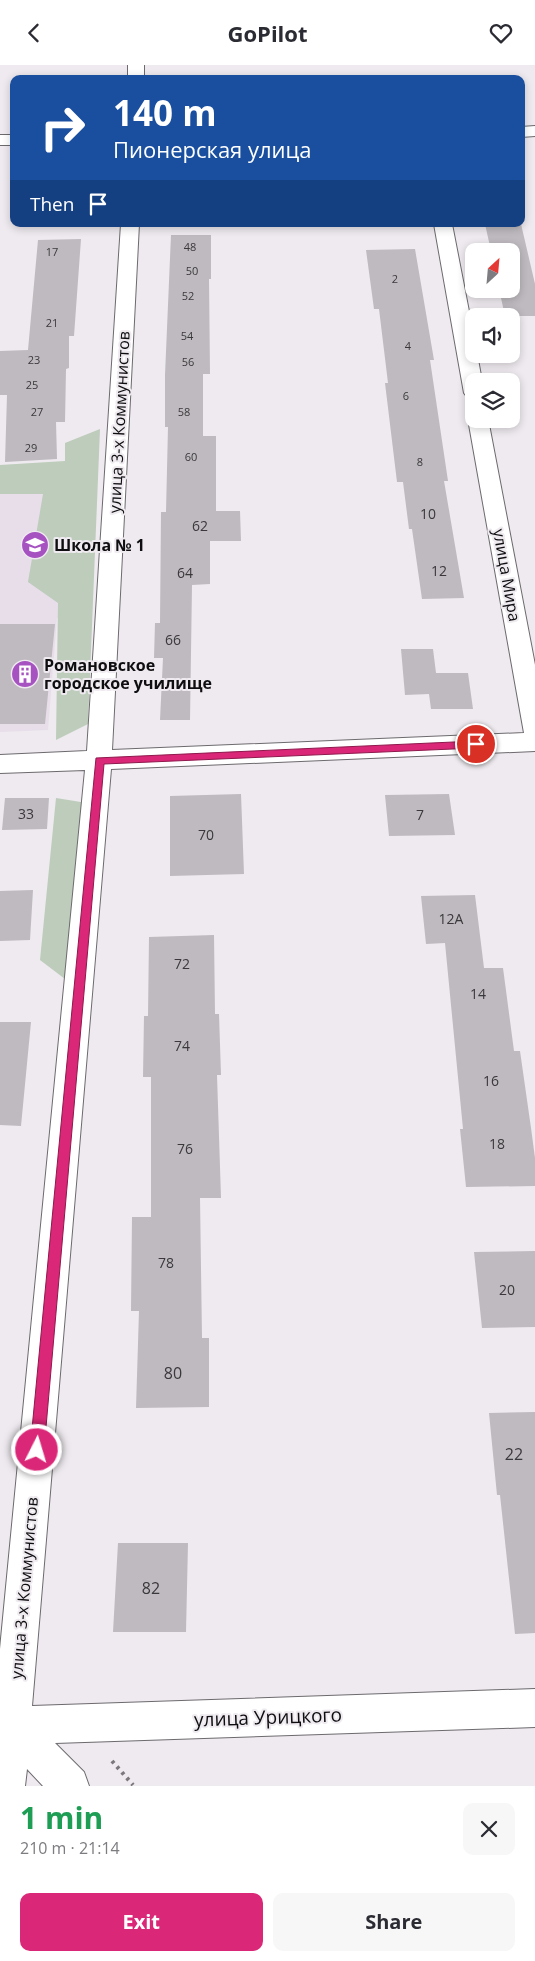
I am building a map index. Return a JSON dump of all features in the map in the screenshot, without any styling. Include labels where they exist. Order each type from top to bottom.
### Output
[{"type":"street","name":"улица 3-х Коммунистов","points":[[6,1786],[4,1721],[99,761],[130,227]]},
{"type":"street","points":[[444,227],[470,373]]},
{"type":"street","name":"улица Мира","points":[[480,428],[535,731]]},
{"type":"street","points":[[0,764],[535,742]]},
{"type":"street","name":"улица Урицкого","points":[[4,1721],[535,1708]]},
{"type":"street","points":[[4,1721],[70,1786]]},
{"type":"shaded area","name":"Школа № 1","points":[[72,465],[69,618],[57,618],[48,730],[0,732],[0,472]]},
{"type":"green space","points":[[100,429],[88,724],[56,740],[58,603],[28,582],[43,494],[0,494],[0,465],[65,461],[65,443]]},
{"type":"green space","points":[[56,798],[87,803],[69,982],[40,960]]},
{"type":"building","points":[[486,227],[522,227],[535,284],[535,316],[520,316],[520,308],[503,308],[501,298],[520,298],[520,243],[489,243]]},
{"type":"building","points":[[171,235],[211,235],[211,279],[209,279],[210,374],[203,374],[203,436],[216,436],[216,511],[240,511],[241,541],[210,541],[210,584],[192,585],[190,720],[160,720],[163,658],[154,658],[155,623],[160,623],[161,512],[166,512],[168,427],[165,427],[165,375]]},
{"type":"building","points":[[81,239],[74,336],[69,336],[69,368],[66,369],[65,422],[56,422],[57,459],[5,462],[7,395],[0,395],[0,351],[28,350],[38,240]]},
{"type":"building","points":[[415,249],[434,360],[430,360],[448,481],[444,481],[464,598],[422,599],[412,529],[409,529],[403,482],[397,482],[385,383],[388,383],[379,309],[374,309],[366,250]]},
{"type":"building","name":"Романовское городское училище","points":[[0,624],[55,624],[45,724],[0,724]]},
{"type":"building","points":[[401,649],[433,649],[436,673],[468,673],[473,709],[431,709],[429,694],[405,695]]},
{"type":"building","points":[[241,794],[244,874],[170,876],[170,796]]},
{"type":"building","points":[[449,794],[455,835],[389,836],[385,795]]},
{"type":"building","points":[[5,798],[49,798],[47,829],[2,830]]},
{"type":"building","points":[[33,890],[30,940],[0,941],[0,891]]},
{"type":"building","points":[[475,895],[484,968],[503,968],[514,1051],[520,1051],[535,1158],[535,1186],[466,1187],[460,1129],[463,1129],[445,943],[426,944],[421,896]]},
{"type":"building","points":[[214,935],[215,1014],[219,1014],[221,1075],[217,1075],[221,1198],[200,1198],[202,1338],[209,1338],[209,1407],[136,1408],[139,1311],[131,1311],[132,1217],[151,1217],[151,1077],[143,1077],[144,1016],[148,1016],[149,937]]},
{"type":"building","points":[[0,1022],[31,1022],[21,1126],[0,1125]]},
{"type":"building","points":[[535,1251],[535,1327],[482,1328],[474,1252]]},
{"type":"building","points":[[535,1412],[535,1633],[515,1634],[500,1495],[497,1495],[489,1413]]},
{"type":"building","points":[[118,1543],[188,1543],[186,1632],[113,1632]]},
{"type":"place","name":"Школа № 1","points":[[35,545]]},
{"type":"place","name":"Романовское городское училище","points":[[25,674]]},
{"type":"route","points":[[37,1450],[99,761],[476,744]]}]
